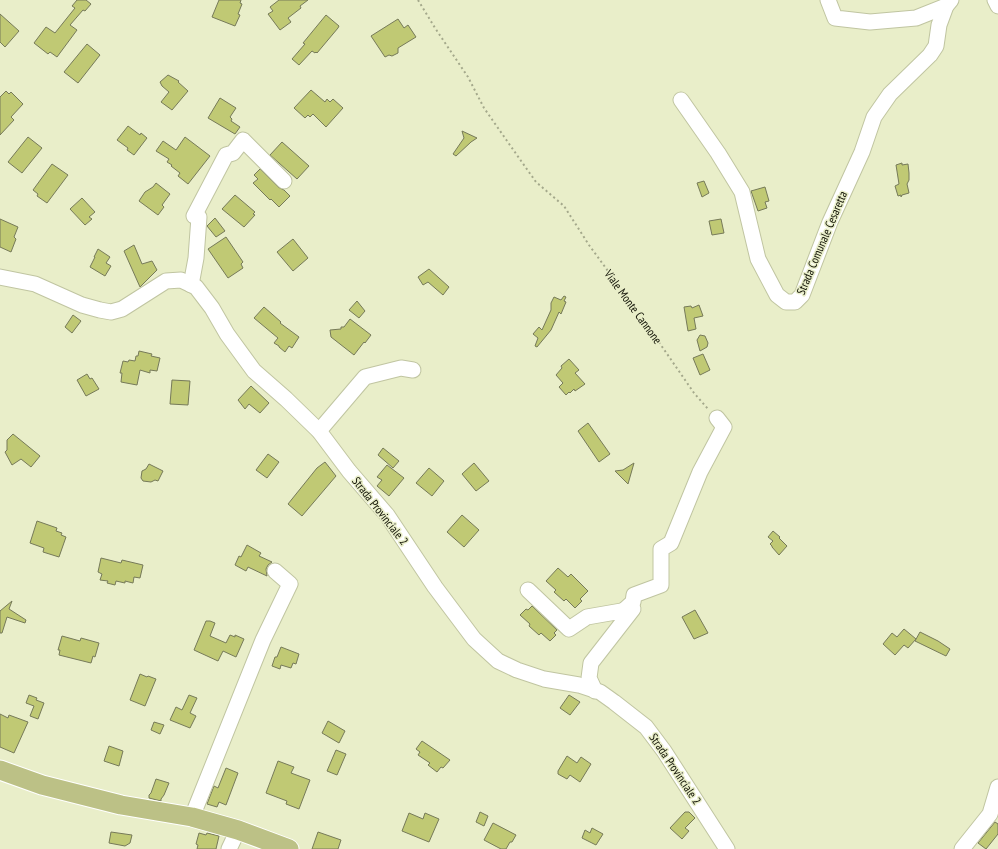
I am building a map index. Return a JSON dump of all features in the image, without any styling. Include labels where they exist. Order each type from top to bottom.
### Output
[{"type":"main road","points":[[0,770],[42,785],[121,805],[192,817],[238,830],[289,849]]},
{"type":"street","points":[[828,0],[835,18],[870,22],[916,18],[948,3]]},
{"type":"street","points":[[995,0],[998,6]]},
{"type":"street","name":"Strada Comunale Cesaretta","points":[[681,100],[718,153],[742,192],[758,259],[777,295],[786,302],[795,302],[802,296],[830,222],[862,152],[874,117],[890,94],[930,55],[936,46],[939,25],[948,3]]},
{"type":"street","points":[[0,277],[35,284],[82,305],[100,310],[111,312],[122,309],[166,281],[181,280],[191,285],[196,258],[199,217],[194,216],[226,155],[233,153],[243,140],[284,181]]},
{"type":"street","name":"Strada Provinciale 2","points":[[191,285],[196,287],[212,308],[227,334],[254,372],[319,430],[349,471],[387,515],[435,587],[474,639],[498,661],[517,670],[544,680],[579,685],[600,692],[646,726],[664,751],[727,849]]},
{"type":"street","points":[[319,430],[365,377],[401,368],[413,370]]},
{"type":"street","points":[[622,612],[633,602],[634,595],[661,585],[662,549],[671,543],[700,472],[724,427],[716,418]]},
{"type":"street","points":[[192,817],[263,640],[290,584],[275,571]]},
{"type":"street","points":[[528,590],[569,629],[587,617],[633,609],[591,663],[589,678],[595,691]]},
{"type":"street","points":[[962,849],[990,814],[998,787]]},
{"type":"street","points":[[229,849],[238,830]]},
{"type":"path","name":"Viale Monte Cannone","points":[[418,0],[468,77],[484,108],[536,182],[564,206],[589,245],[643,319],[694,393],[716,418]]},
{"type":"building","points":[[77,0],[86,0],[91,4],[85,11],[83,10],[70,25],[77,30],[57,57],[50,52],[48,54],[34,43],[46,27],[55,33],[75,8],[72,6]]},
{"type":"building","points":[[219,0],[241,0],[240,3],[242,4],[238,14],[240,15],[235,26],[212,17]]},
{"type":"building","points":[[279,0],[308,0],[300,6],[301,8],[288,18],[291,22],[280,30],[268,14],[273,11],[270,7]]},
{"type":"building","points":[[0,14],[19,31],[5,47],[0,42]]},
{"type":"building","points":[[326,15],[339,26],[338,28],[317,53],[312,51],[299,65],[292,59]]},
{"type":"building","points":[[398,19],[404,28],[408,25],[416,37],[398,48],[398,53],[385,57],[371,36]]},
{"type":"building","points":[[87,44],[100,55],[78,83],[64,72]]},
{"type":"building","points":[[168,75],[179,81],[178,82],[188,91],[172,110],[161,102],[169,92],[160,82]]},
{"type":"building","points":[[311,90],[325,102],[327,99],[330,102],[333,99],[343,108],[326,127],[313,114],[310,117],[308,115],[305,118],[294,108]]},
{"type":"building","points":[[6,91],[9,94],[11,92],[23,104],[11,117],[14,120],[0,135],[0,97]]},
{"type":"building","points":[[220,98],[236,108],[230,117],[232,119],[231,121],[240,127],[235,134],[208,118]]},
{"type":"building","points":[[128,126],[140,135],[141,133],[147,138],[134,155],[127,150],[128,148],[117,140]]},
{"type":"building","points":[[462,131],[477,138],[456,156],[453,154],[464,138]]},
{"type":"building","points":[[28,137],[42,148],[22,173],[8,162]]},
{"type":"building","points":[[185,137],[210,156],[188,184],[178,176],[180,173],[167,162],[169,159],[156,151],[163,141],[176,150]]},
{"type":"building","points":[[282,142],[309,166],[297,179],[270,155]]},
{"type":"building","points":[[902,163],[902,165],[908,164],[909,180],[907,184],[909,193],[902,195],[901,197],[901,195],[898,196],[895,186],[899,184],[896,165]]},
{"type":"building","points":[[52,164],[68,175],[47,203],[37,196],[38,194],[33,190]]},
{"type":"building","points":[[260,169],[278,187],[290,196],[279,207],[253,183],[258,179],[254,175]]},
{"type":"building","points":[[704,181],[709,193],[702,197],[697,183]]},
{"type":"building","points":[[156,183],[170,194],[162,205],[164,207],[158,215],[139,201],[145,192]]},
{"type":"building","points":[[765,187],[769,201],[765,202],[767,208],[758,211],[751,191]]},
{"type":"building","points":[[235,195],[255,212],[253,214],[255,215],[244,227],[222,209]]},
{"type":"building","points":[[82,198],[95,212],[89,217],[92,219],[85,225],[70,209]]},
{"type":"building","points":[[215,218],[225,231],[216,237],[207,226]]},
{"type":"building","points":[[0,219],[18,227],[14,237],[16,239],[11,252],[0,247]]},
{"type":"building","points":[[721,219],[724,233],[712,235],[709,221]]},
{"type":"building","points":[[226,237],[243,262],[241,264],[243,268],[228,278],[208,249]]},
{"type":"building","points":[[293,239],[308,258],[293,271],[277,252]]},
{"type":"building","points":[[134,245],[142,264],[152,261],[157,270],[140,287],[124,251]]},
{"type":"building","points":[[98,249],[110,257],[106,263],[111,266],[105,276],[90,267]]},
{"type":"building","points":[[429,269],[449,287],[443,295],[428,282],[423,285],[418,277]]},
{"type":"building","points":[[564,296],[566,297],[564,301],[566,302],[561,314],[559,312],[551,330],[537,347],[535,346],[538,338],[533,334],[539,327],[542,330],[551,310],[551,303],[554,297],[561,300]]},
{"type":"building","points":[[357,301],[365,311],[359,318],[349,310]]},
{"type":"building","points":[[699,305],[703,316],[694,318],[696,329],[688,331],[684,307],[691,306],[692,308]]},
{"type":"building","points":[[264,307],[281,322],[280,323],[299,337],[292,348],[289,346],[285,352],[274,343],[278,338],[254,318]]},
{"type":"building","points":[[73,315],[81,321],[72,333],[65,327]]},
{"type":"building","points":[[350,319],[371,335],[354,355],[331,337],[330,330],[341,329],[341,327],[344,327]]},
{"type":"building","points":[[700,335],[705,336],[708,343],[707,347],[700,351],[697,340]]},
{"type":"building","points":[[139,351],[152,354],[151,356],[160,358],[157,371],[150,370],[150,373],[140,370],[137,385],[121,382],[122,373],[120,373],[123,361],[135,361]]},
{"type":"building","points":[[703,354],[710,370],[700,375],[693,358]]},
{"type":"building","points":[[569,359],[579,370],[575,373],[585,384],[566,395],[559,387],[563,383],[556,375],[562,368],[561,366]]},
{"type":"building","points":[[87,374],[90,379],[92,378],[99,389],[86,396],[77,380]]},
{"type":"building","points":[[172,380],[190,381],[188,405],[170,404]]},
{"type":"building","points":[[251,386],[269,403],[260,413],[249,404],[245,409],[238,400]]},
{"type":"building","points":[[588,423],[610,454],[599,462],[578,431]]},
{"type":"building","points":[[13,434],[40,456],[31,467],[21,459],[12,465],[5,452],[7,450],[7,440]]},
{"type":"building","points":[[383,448],[399,461],[393,468],[378,455]]},
{"type":"building","points":[[268,454],[279,462],[267,478],[256,470]]},
{"type":"building","points":[[325,462],[336,476],[302,516],[288,504],[317,468]]},
{"type":"building","points":[[474,463],[489,481],[476,491],[462,474]]},
{"type":"building","points":[[634,463],[628,484],[615,471],[623,470]]},
{"type":"building","points":[[149,464],[163,471],[158,481],[143,481],[141,478],[142,471],[146,469]]},
{"type":"building","points":[[387,465],[404,478],[389,496],[377,486],[382,480],[377,477]]},
{"type":"building","points":[[429,468],[444,481],[432,496],[416,483]]},
{"type":"building","points":[[462,515],[479,530],[464,547],[447,532]]},
{"type":"building","points":[[37,521],[57,528],[56,531],[62,533],[61,535],[66,537],[59,557],[43,552],[44,548],[30,543]]},
{"type":"building","points":[[773,531],[787,546],[779,555],[770,544],[773,541],[768,537]]},
{"type":"building","points":[[247,545],[261,553],[259,556],[272,562],[266,569],[267,576],[248,567],[246,571],[235,565],[239,556],[241,557]]},
{"type":"building","points":[[101,558],[121,563],[122,560],[143,565],[140,578],[134,577],[133,583],[116,581],[115,585],[107,583],[108,581],[100,580],[102,574],[98,572]]},
{"type":"building","points":[[558,568],[568,577],[571,574],[588,591],[580,599],[582,601],[575,608],[566,599],[564,601],[554,592],[556,590],[546,581]]},
{"type":"building","points":[[12,601],[9,609],[26,620],[25,623],[7,617],[2,633],[0,633],[0,611]]},
{"type":"building","points":[[532,606],[557,630],[554,633],[556,635],[550,641],[541,633],[539,635],[520,615]]},
{"type":"building","points":[[695,610],[708,633],[694,639],[682,617]]},
{"type":"building","points":[[206,621],[215,623],[210,636],[226,643],[230,635],[235,637],[235,635],[244,639],[236,657],[223,651],[218,661],[194,650]]},
{"type":"building","points":[[904,629],[916,639],[908,648],[904,645],[895,655],[883,644],[892,633],[897,637]]},
{"type":"building","points":[[920,632],[950,649],[946,656],[915,641]]},
{"type":"building","points":[[62,636],[80,641],[81,638],[99,643],[95,657],[93,656],[91,663],[59,655],[60,650],[58,650]]},
{"type":"building","points":[[281,647],[299,654],[296,664],[293,663],[291,668],[281,665],[280,669],[272,666]]},
{"type":"building","points":[[140,674],[156,679],[145,706],[130,700]]},
{"type":"building","points":[[29,695],[44,703],[38,719],[30,716],[34,706],[26,703]]},
{"type":"building","points":[[189,695],[197,698],[190,713],[196,716],[190,728],[170,720],[176,707],[182,710]]},
{"type":"building","points":[[569,695],[580,702],[570,715],[560,708]]},
{"type":"building","points":[[0,714],[8,718],[9,715],[28,722],[14,753],[0,747]]},
{"type":"building","points":[[328,721],[345,731],[339,743],[322,733]]},
{"type":"building","points":[[154,722],[164,725],[160,734],[151,730]]},
{"type":"building","points":[[422,741],[450,760],[437,772],[428,765],[430,763],[418,755],[420,752],[416,749]]},
{"type":"building","points":[[109,746],[123,751],[119,766],[104,761]]},
{"type":"building","points":[[336,750],[346,754],[337,775],[327,771]]},
{"type":"building","points":[[567,756],[577,763],[581,757],[591,764],[580,782],[570,775],[567,779],[558,774],[558,771]]},
{"type":"building","points":[[278,761],[294,767],[291,773],[310,780],[299,809],[286,804],[287,801],[266,793]]},
{"type":"building","points":[[226,768],[238,773],[226,805],[219,802],[217,807],[207,804],[214,786],[218,788]]},
{"type":"building","points":[[156,779],[169,783],[161,801],[149,798]]},
{"type":"building","points":[[480,812],[488,816],[484,826],[476,822]]},
{"type":"building","points":[[685,812],[689,812],[695,818],[685,828],[689,831],[682,839],[670,828]]},
{"type":"building","points":[[409,813],[423,819],[425,813],[439,819],[429,842],[402,831]]},
{"type":"building","points":[[995,822],[998,824],[998,834],[986,849],[978,843]]},
{"type":"building","points":[[493,823],[516,835],[506,849],[501,849],[484,840]]},
{"type":"building","points":[[592,828],[603,834],[596,845],[582,838],[585,830],[590,833]]},
{"type":"building","points":[[111,832],[132,835],[130,843],[125,846],[109,843]]},
{"type":"building","points":[[318,832],[341,840],[338,849],[312,849]]},
{"type":"building","points":[[199,833],[219,836],[216,849],[197,849],[198,845],[196,844]]}]
